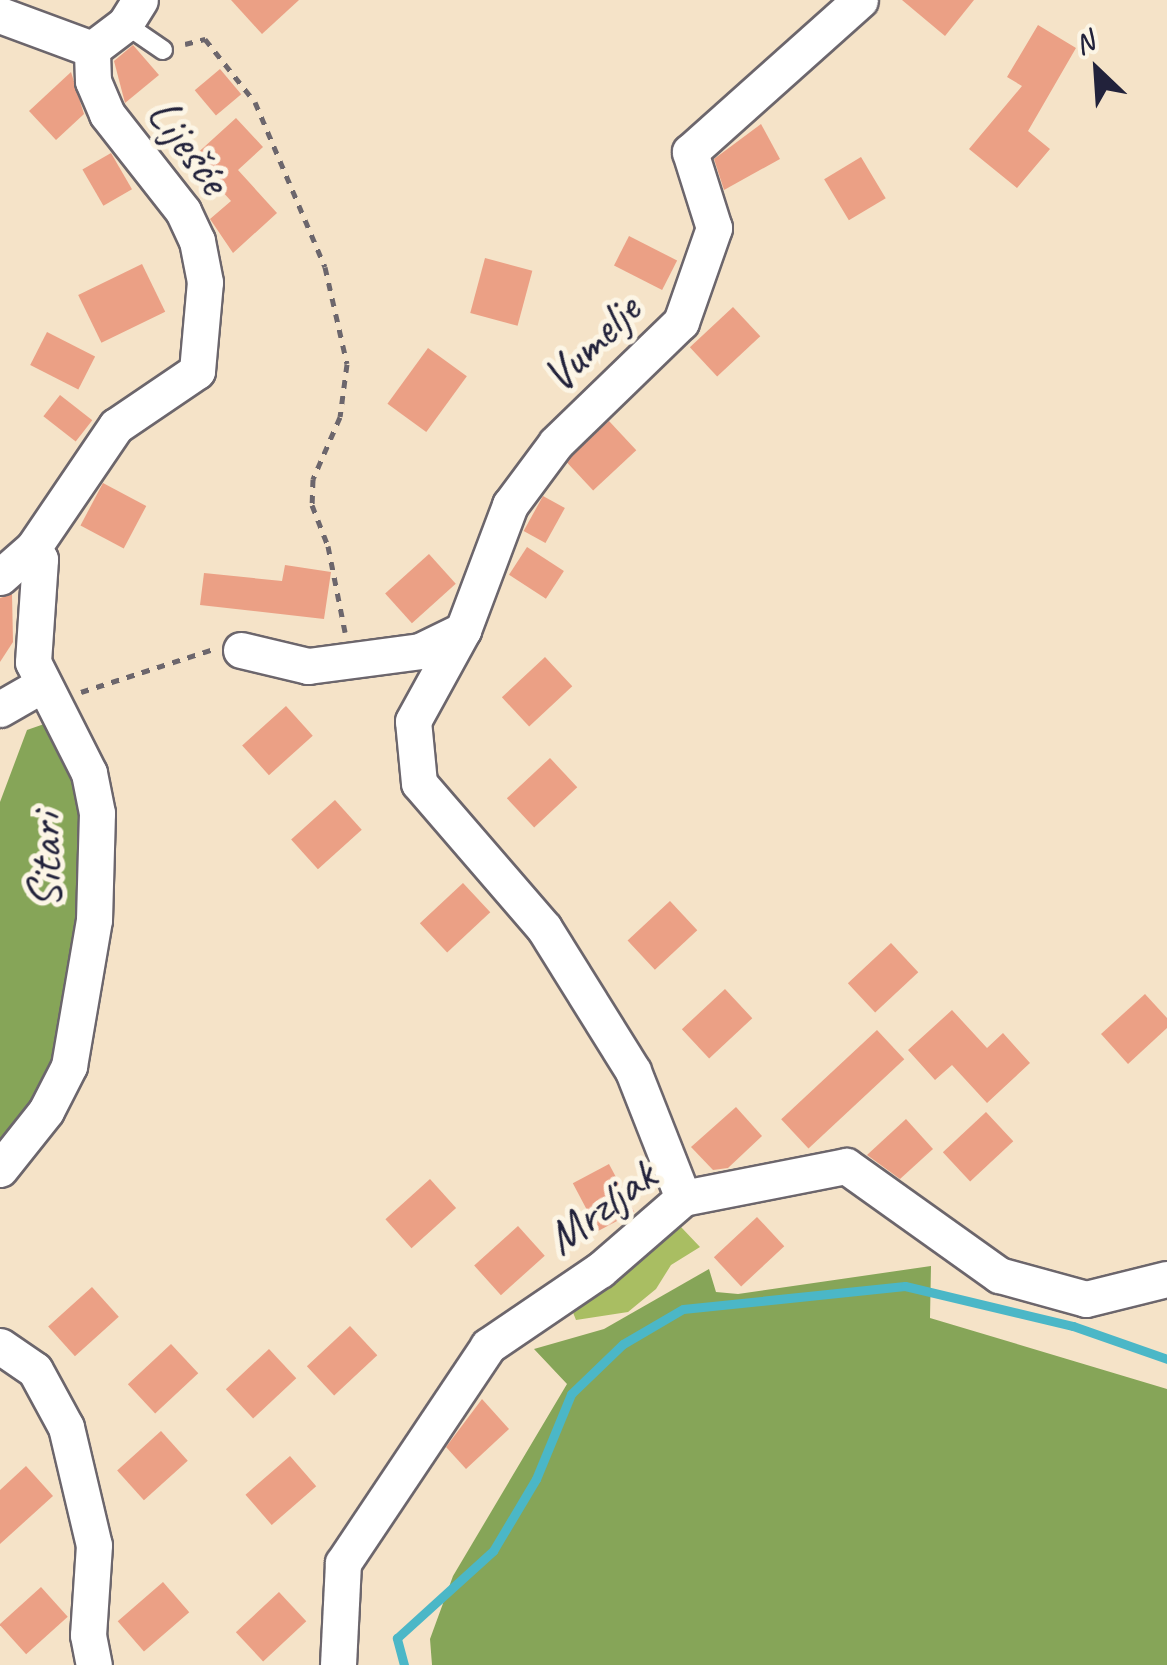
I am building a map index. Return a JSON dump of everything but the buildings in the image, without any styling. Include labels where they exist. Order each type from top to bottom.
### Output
[{"type":"street","name":"Vumelje","points":[[683,1198],[633,1071],[544,928],[419,783],[413,721],[464,630],[510,505],[556,444],[681,322],[714,228],[690,152],[860,0]]},
{"type":"street","points":[[0,14],[92,50],[132,12]]},
{"type":"street","name":"Liješće","points":[[0,576],[32,548],[116,426],[197,370],[205,282],[197,241],[183,211],[107,114],[92,81],[92,50]]},
{"type":"street","name":"Sitari","points":[[0,1169],[46,1111],[69,1066],[94,920],[98,813],[83,760],[33,662],[40,559],[32,548]]},
{"type":"street","points":[[241,650],[308,666],[420,651],[464,630]]},
{"type":"street","points":[[0,709],[45,692]]},
{"type":"street","name":"Mrzljak","points":[[338,1665],[343,1562],[488,1346],[600,1270],[683,1198],[846,1166],[1000,1275],[1086,1298],[1167,1279]]},
{"type":"street","points":[[0,1346],[34,1370],[66,1427],[94,1546],[88,1636],[94,1665]]},
{"type":"lane","points":[[132,12],[163,50]]},
{"type":"path","points":[[163,50],[205,39],[255,102],[325,267],[348,364],[340,418],[313,479],[312,505],[338,583],[349,660]]},
{"type":"path","points":[[45,692],[104,687],[208,648],[241,650]]},
{"type":"green space","points":[[47,723],[86,809],[81,936],[58,1069],[0,1160],[0,802],[27,730]]},
{"type":"green space","points":[[681,1227],[700,1247],[671,1265],[656,1289],[628,1312],[576,1320],[570,1305],[603,1291]]},
{"type":"green space","points":[[931,1266],[930,1318],[1167,1389],[1167,1665],[432,1665],[430,1639],[453,1576],[567,1384],[534,1349],[604,1329],[709,1269],[716,1292],[738,1294]]},
{"type":"waterway","points":[[404,1665],[397,1638],[493,1551],[536,1479],[571,1394],[623,1344],[683,1309],[905,1286],[1073,1326],[1167,1359]]}]
